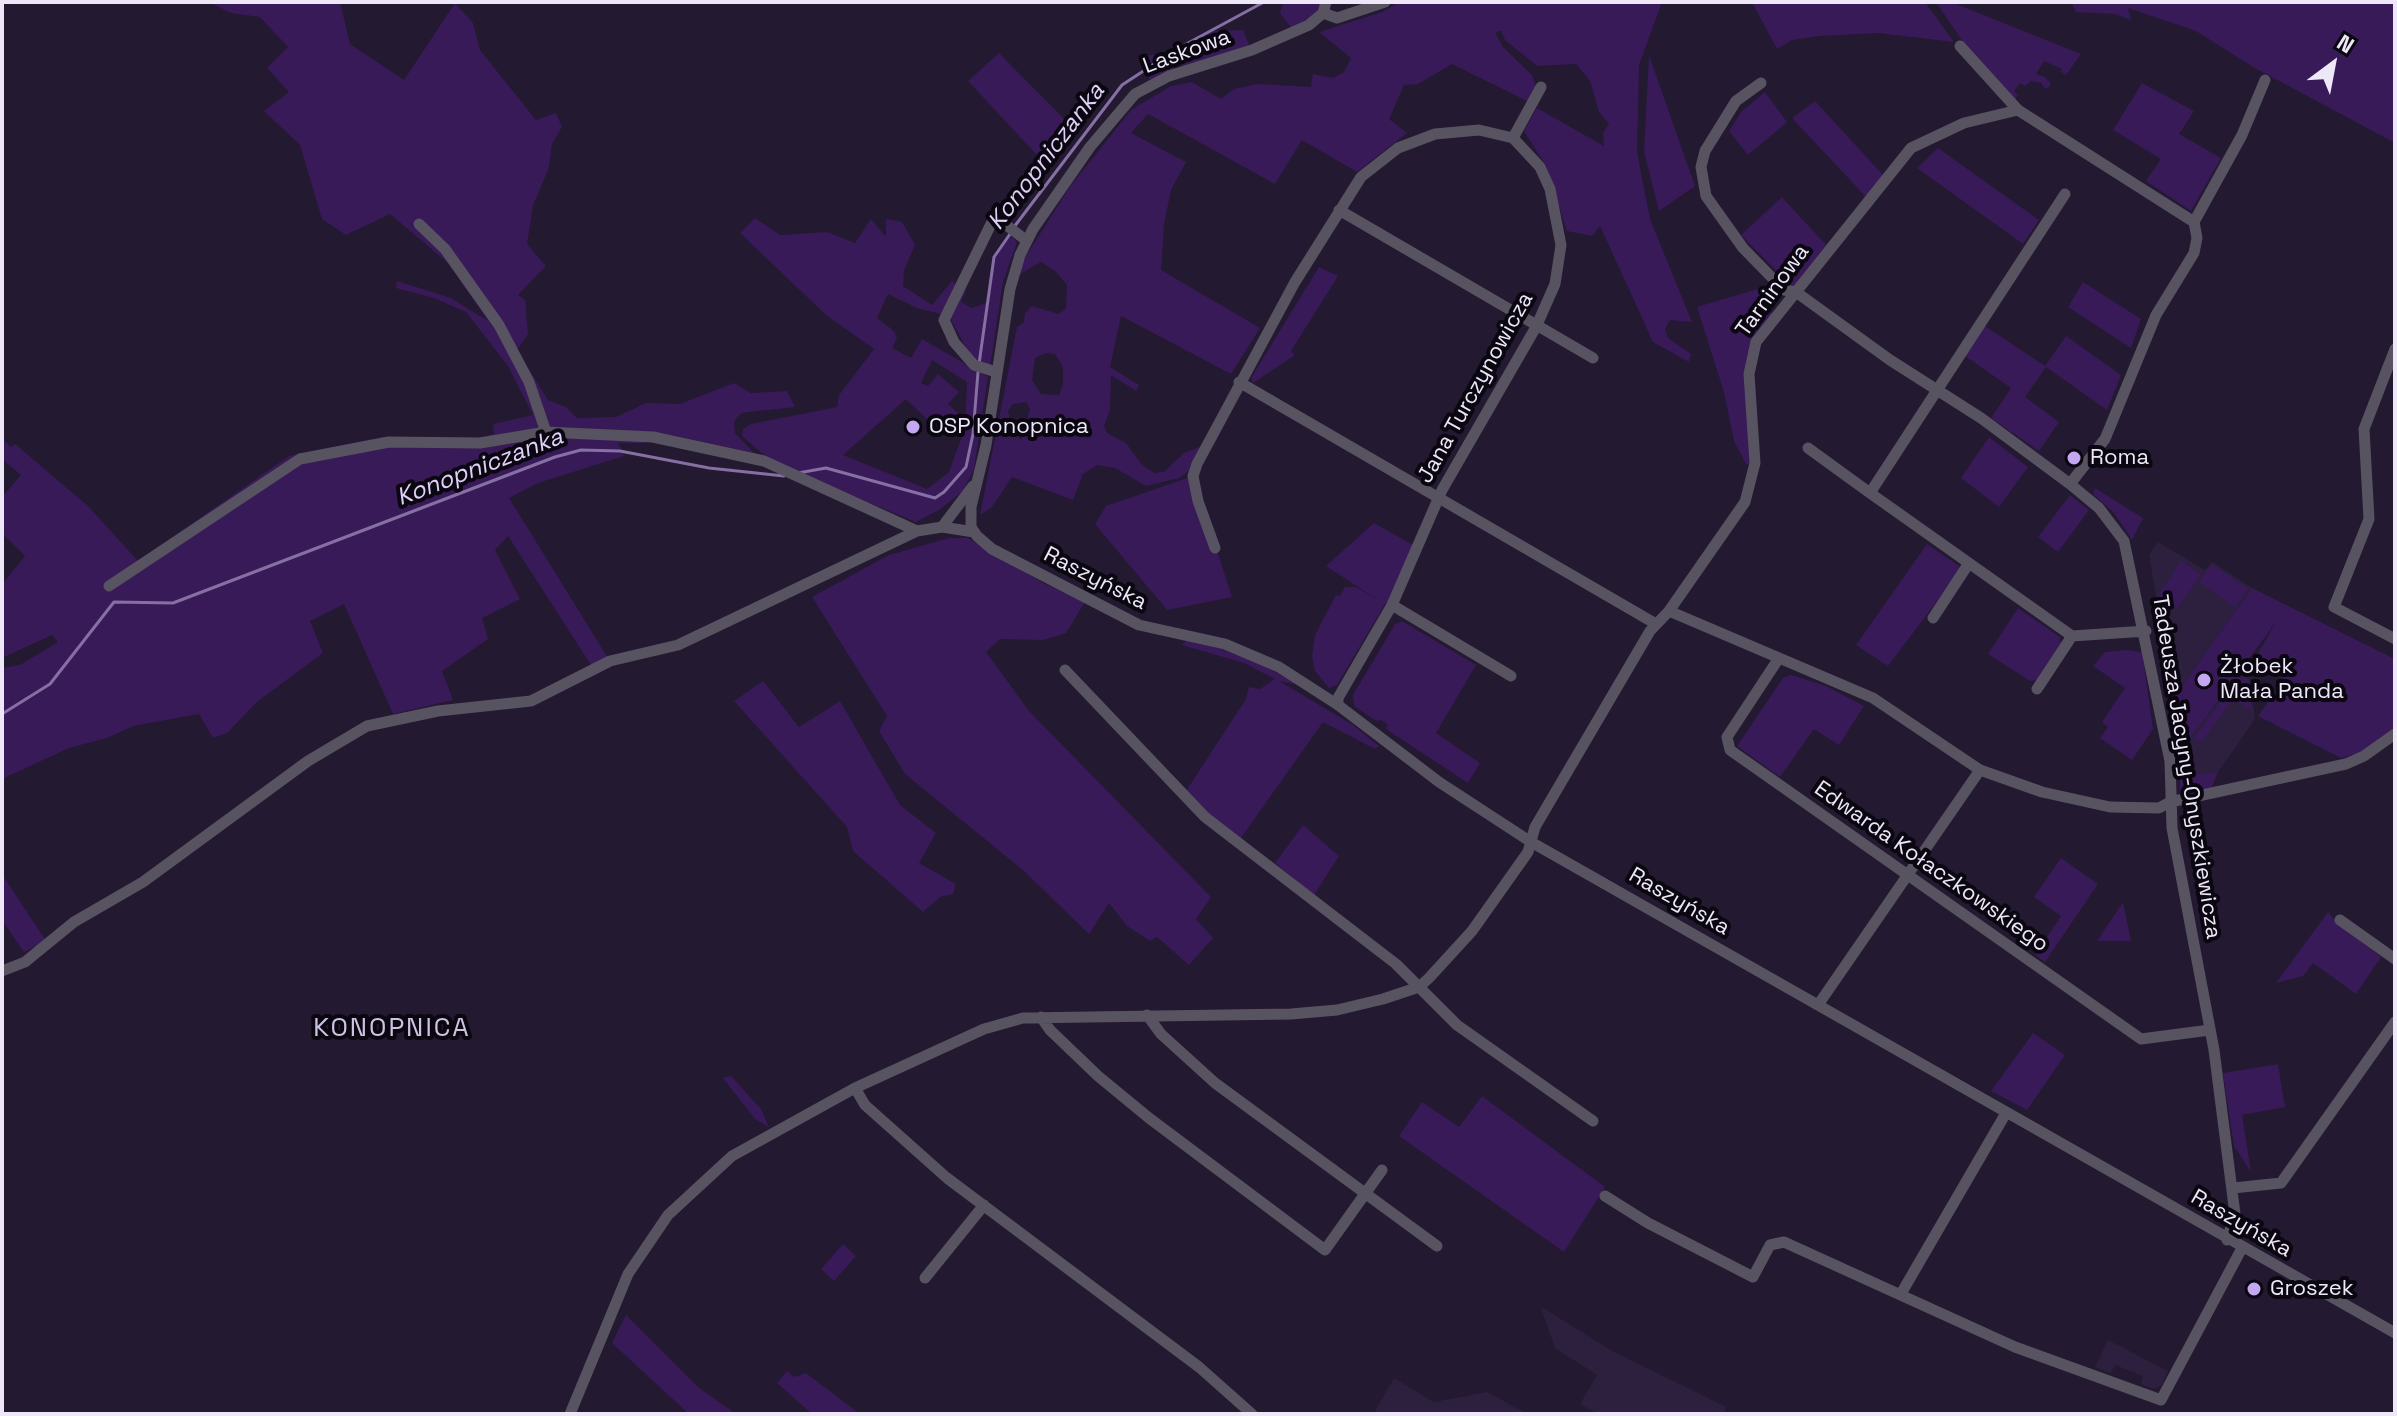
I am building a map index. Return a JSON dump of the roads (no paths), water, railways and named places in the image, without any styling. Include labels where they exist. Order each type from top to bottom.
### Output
[{"type":"street","name":"Laskowa","points":[[974,532],[970,514],[986,445],[1013,278],[1027,241],[1083,156],[1135,94],[1169,76],[1309,25],[1324,8],[1337,18],[1385,2]]},
{"type":"street","points":[[1960,46],[2018,110],[2194,222]]},
{"type":"street","points":[[2070,484],[2105,439],[2156,315],[2194,253],[2197,238],[2194,222],[2242,135],[2265,80]]},
{"type":"street","name":"Tadeusza Jacyny-Onyszkiewicza","points":[[1761,83],[1736,101],[1705,151],[1701,167],[1706,196],[1761,270],[1784,290],[1796,292],[1981,418],[2070,484],[2099,508],[2124,541],[2146,631],[2170,761],[2170,802],[2210,1030],[2233,1188],[2235,1221],[2227,1240]]},
{"type":"street","points":[[1215,548],[1193,476],[1239,382],[1361,177],[1398,148],[1435,134],[1469,130],[1513,138],[1541,87]]},
{"type":"street","name":"Tarninowa","points":[[1419,987],[1472,931],[1531,842],[1535,827],[1656,624],[1669,611],[1745,502],[1755,463],[1750,357],[1756,342],[1911,148],[1964,123],[2018,110]]},
{"type":"street","name":"Jana Turczynowicza","points":[[1338,705],[1338,698],[1392,605],[1437,500],[1536,327],[1555,284],[1561,245],[1550,189],[1540,167],[1513,138]]},
{"type":"street","points":[[1870,493],[2065,194]]},
{"type":"street","points":[[1339,210],[1593,358]]},
{"type":"street","points":[[996,372],[974,365],[954,342],[944,320],[991,224],[1001,221],[1027,241]]},
{"type":"street","points":[[419,224],[445,249],[499,325],[529,382],[546,432]]},
{"type":"street","points":[[2395,349],[2364,429],[2369,519],[2334,607],[2395,639]]},
{"type":"street","points":[[1239,382],[1437,500],[1656,624]]},
{"type":"street","points":[[109,586],[300,459],[389,442],[480,443],[546,432],[653,437],[764,461],[917,531]]},
{"type":"street","points":[[1808,448],[2072,636],[2146,631]]},
{"type":"street","name":"Laskowa","points":[[942,527],[975,484]]},
{"type":"street","name":"Raszyńska","points":[[2,971],[25,962],[74,922],[143,882],[308,761],[353,733],[415,716],[495,707],[549,695],[610,661],[691,639],[917,531],[942,527],[974,532],[992,549],[1139,625],[1240,650],[1279,667],[1338,705],[1414,765],[1531,842],[2395,1333]]},
{"type":"street","points":[[1933,618],[1969,563]]},
{"type":"street","points":[[1392,605],[1511,676]]},
{"type":"street","points":[[1669,611],[1873,698],[1980,770],[2042,792],[2110,807],[2159,808],[2170,802],[2346,764],[2364,756],[2395,734]]},
{"type":"street","points":[[2037,689],[2072,636]]},
{"type":"street","name":"Edwarda Kołaczkowskiego","points":[[1779,658],[1727,737],[1730,750],[2141,1039],[2210,1030]]},
{"type":"street","points":[[1065,670],[1205,817],[1396,964],[1457,1025],[1593,1121]]},
{"type":"street","points":[[1818,1005],[1980,770]]},
{"type":"street","points":[[2340,920],[2395,959]]},
{"type":"street","points":[[570,1414],[628,1274],[668,1215],[732,1156],[855,1088],[984,1029],[1023,1018],[1291,1014],[1349,1009],[1419,987]]},
{"type":"street","points":[[1147,1015],[1161,1034],[1215,1083],[1437,1246]]},
{"type":"street","points":[[1041,1017],[1069,1049],[1149,1118],[1325,1250],[1382,1170]]},
{"type":"street","points":[[2233,1188],[2281,1183],[2395,1022]]},
{"type":"street","points":[[855,1088],[865,1105],[947,1178],[1199,1367],[1252,1414]]},
{"type":"street","points":[[1902,1292],[2006,1113]]},
{"type":"street","points":[[1605,1196],[1648,1223],[1753,1277],[1770,1245],[1784,1242],[1902,1292],[2015,1347],[2161,1400],[2242,1248]]},
{"type":"street","points":[[925,1278],[984,1205]]},
{"type":"waterway","name":"Konopniczanka","points":[[1014,227],[1122,85],[1177,49],[1264,2]]},
{"type":"waterway","name":"Konopniczanka","points":[[979,364],[994,257],[1010,234]]},
{"type":"waterway","name":"Konopniczanka","points":[[798,473],[826,468],[935,498],[966,467],[973,434],[978,372]]},
{"type":"waterway","name":"Konopniczanka","points":[[2,714],[50,684],[114,602],[173,603],[555,457],[581,450],[620,451],[709,468],[784,476]]},
{"type":"place","name":"OSP Konopnica","points":[[913,427]]},
{"type":"place","name":"Roma","points":[[2074,458]]},
{"type":"place","name":"Żłobek Mała Panda","points":[[2204,680]]},
{"type":"place","name":"Groszek","points":[[2254,1289]]},
{"type":"district","name":"KONOPNICA","points":[[392,1029]]}]
